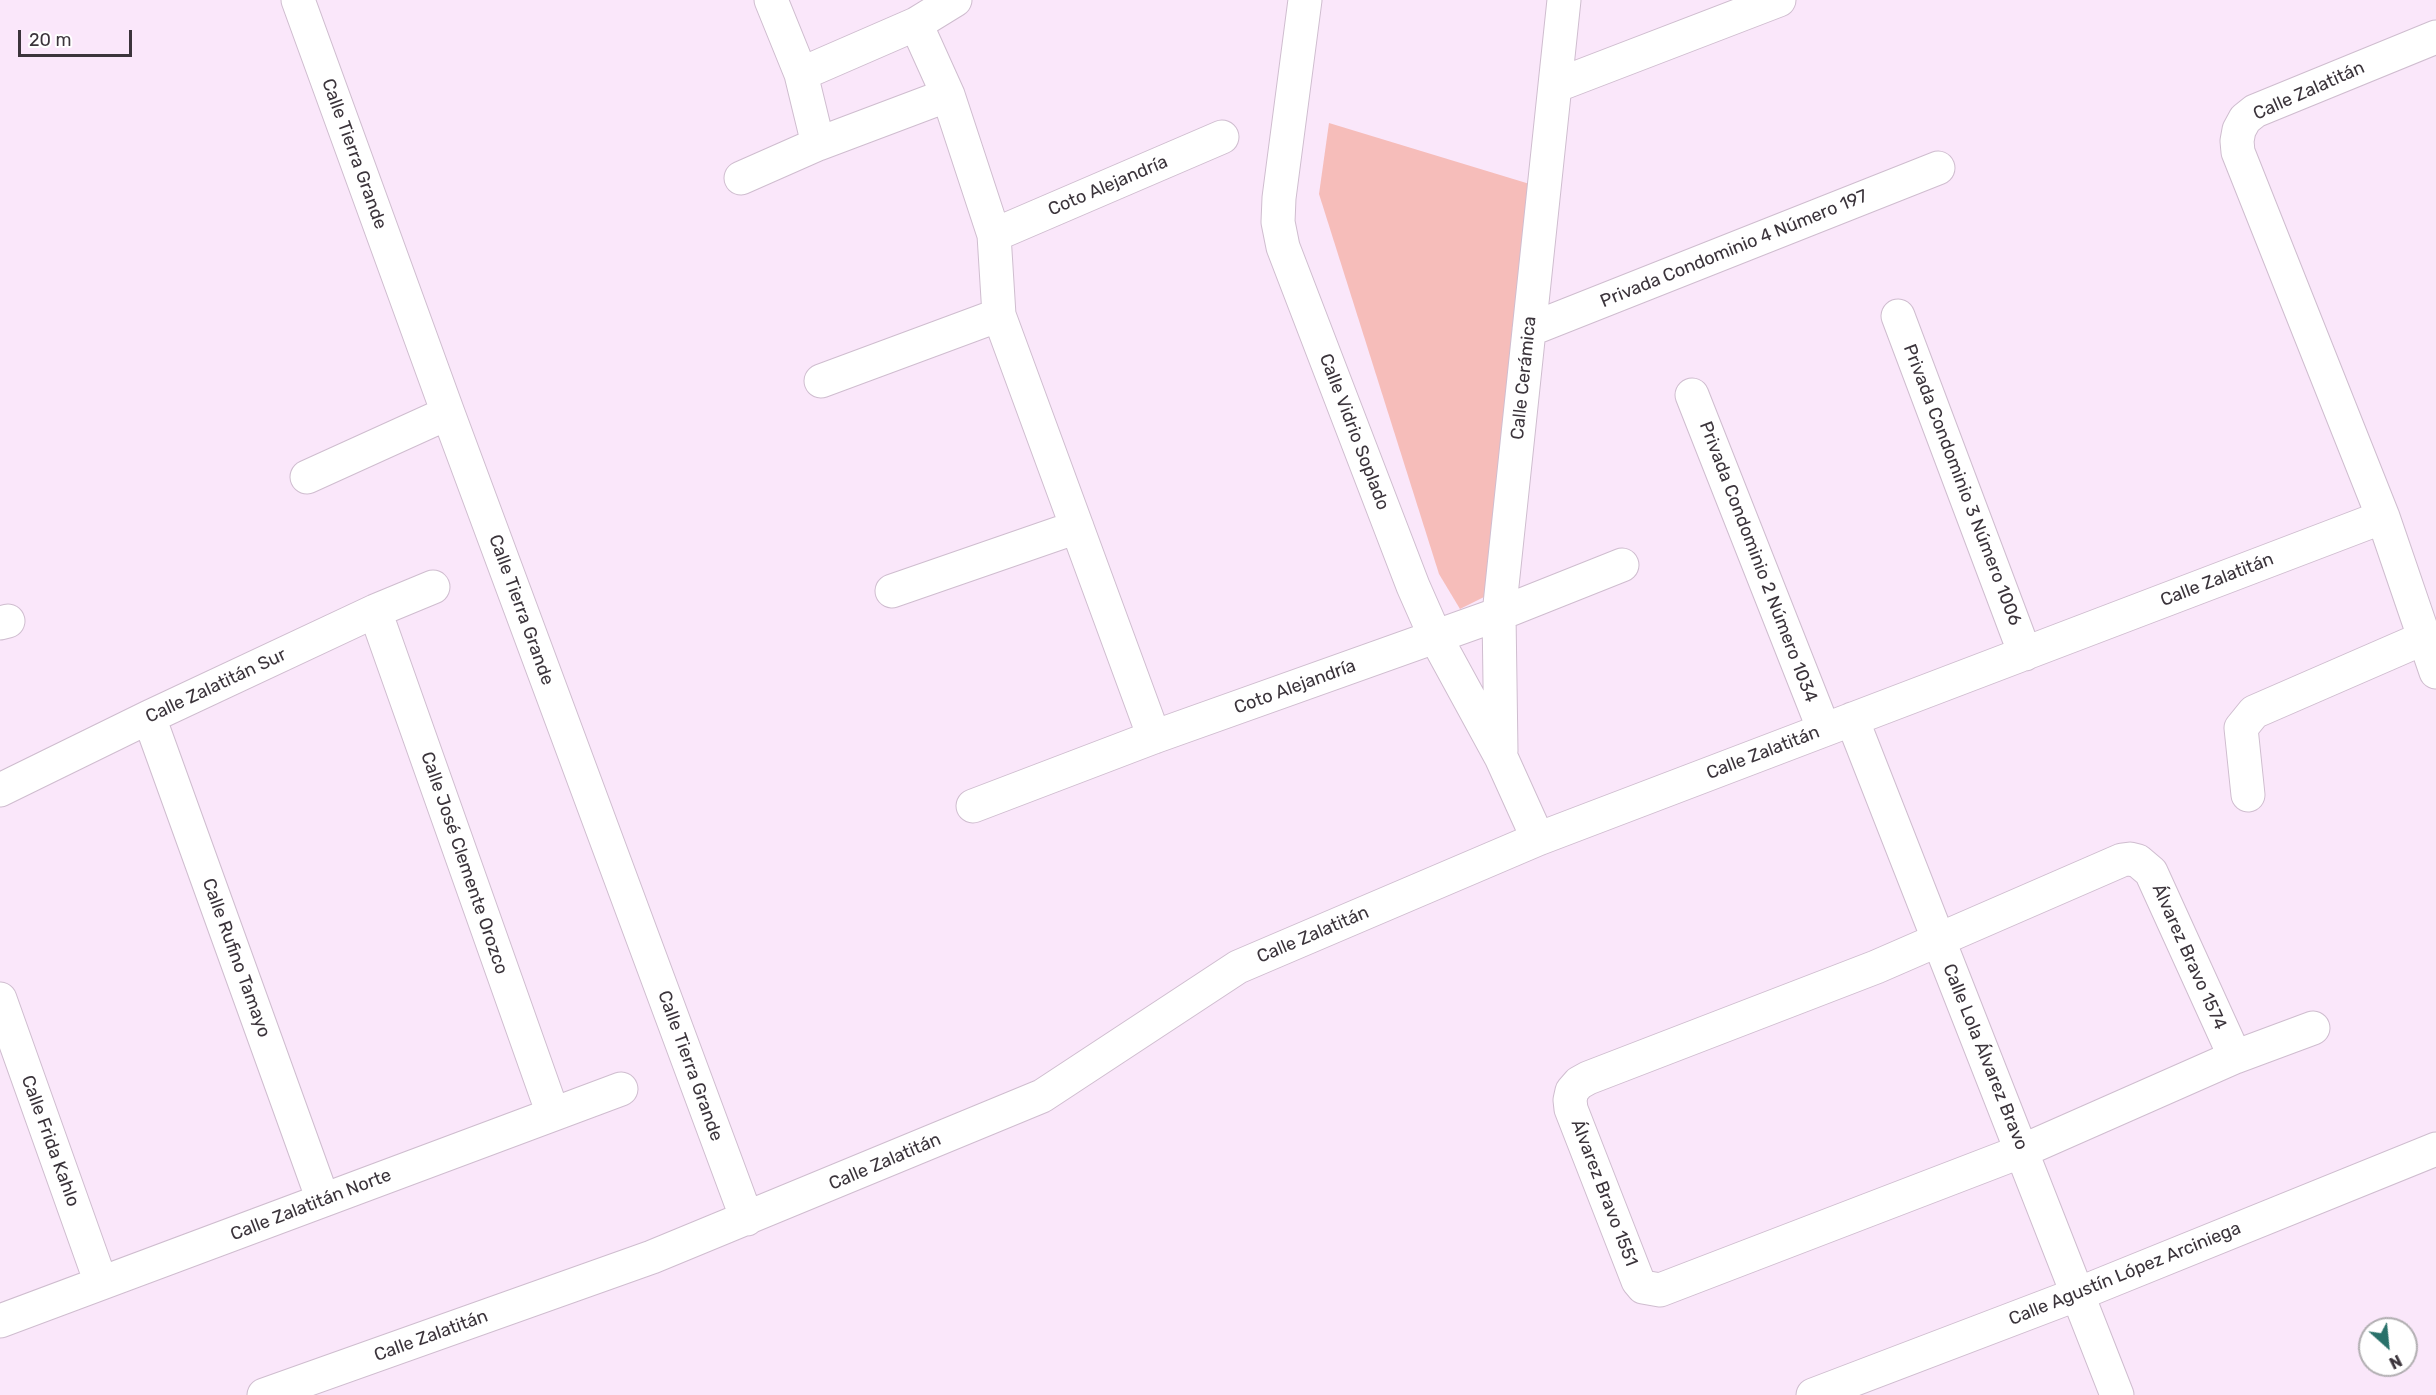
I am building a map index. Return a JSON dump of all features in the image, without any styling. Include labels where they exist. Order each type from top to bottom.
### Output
[{"type":"street","name":"Calle Tierra Grande","points":[[298,0],[448,413],[747,1219]]},
{"type":"street","points":[[771,0],[801,74],[818,144]]},
{"type":"street","points":[[801,74],[916,24],[955,0]]},
{"type":"street","name":"Calle Vidrio Soplado","points":[[1305,0],[1278,222],[1283,247],[1413,586],[1435,636],[1502,757],[1538,839]]},
{"type":"street","name":"Calle Cerámica","points":[[1502,757],[1499,614],[1564,0]]},
{"type":"street","points":[[1555,86],[1779,0]]},
{"type":"street","points":[[916,24],[948,95],[994,235],[999,315],[1154,737]]},
{"type":"street","name":"Calle Zalatitán","points":[[2436,37],[2255,111],[2242,124],[2237,141],[2238,152],[2383,517],[2436,672]]},
{"type":"street","points":[[741,178],[818,144],[948,95]]},
{"type":"street","name":"Coto Alejandría","points":[[994,235],[1222,137]]},
{"type":"street","name":"Privada Condominio 4 Número 197","points":[[1529,330],[1938,168]]},
{"type":"street","points":[[821,381],[999,315]]},
{"type":"street","name":"Privada Condominio 3 Número 1006","points":[[1898,316],[2025,654]]},
{"type":"street","name":"Privada Condominio 2 Número 1034","points":[[1692,395],[1838,724]]},
{"type":"street","points":[[307,477],[448,413]]},
{"type":"street","name":"Calle Zalatitán","points":[[264,1395],[652,1257],[1042,1096],[1238,967],[1538,839],[2383,517]]},
{"type":"street","points":[[892,591],[1077,527]]},
{"type":"street","name":"Coto Alejandría","points":[[973,806],[1154,737],[1499,614],[1622,565]]},
{"type":"street","name":"Calle Zalatitán Sur","points":[[0,790],[375,611],[433,587]]},
{"type":"street","name":"Calle José Clemente Orozco","points":[[375,611],[552,1114]]},
{"type":"street","points":[[2248,795],[2241,728],[2254,712],[2424,638]]},
{"type":"street","name":"Calle Rufino Tamayo","points":[[149,717],[323,1200]]},
{"type":"street","name":"Calle Lola Álvarez Bravo","points":[[1838,724],[1939,941],[2117,1395]]},
{"type":"street","name":"Álvarez Bravo 1574","points":[[1939,941],[2122,860],[2139,861],[2151,872],[2235,1058]]},
{"type":"street","name":"Álvarez Bravo 1551","points":[[1939,941],[1579,1083],[1572,1091],[1569,1100],[1571,1109],[1638,1281],[1643,1287],[1660,1290],[2022,1151]]},
{"type":"street","name":"Calle Frida Kahlo","points":[[0,999],[101,1283]]},
{"type":"street","points":[[2022,1151],[2235,1058],[2313,1028]]},
{"type":"street","name":"Calle Zalatitán Norte","points":[[0,1321],[621,1089]]},
{"type":"street","name":"Calle Agustín López Arciniega","points":[[1813,1395],[2078,1294],[2436,1149]]},
{"type":"shaded area","points":[[1329,123],[1533,185],[1494,592],[1460,609],[1439,574],[1319,194]]}]
